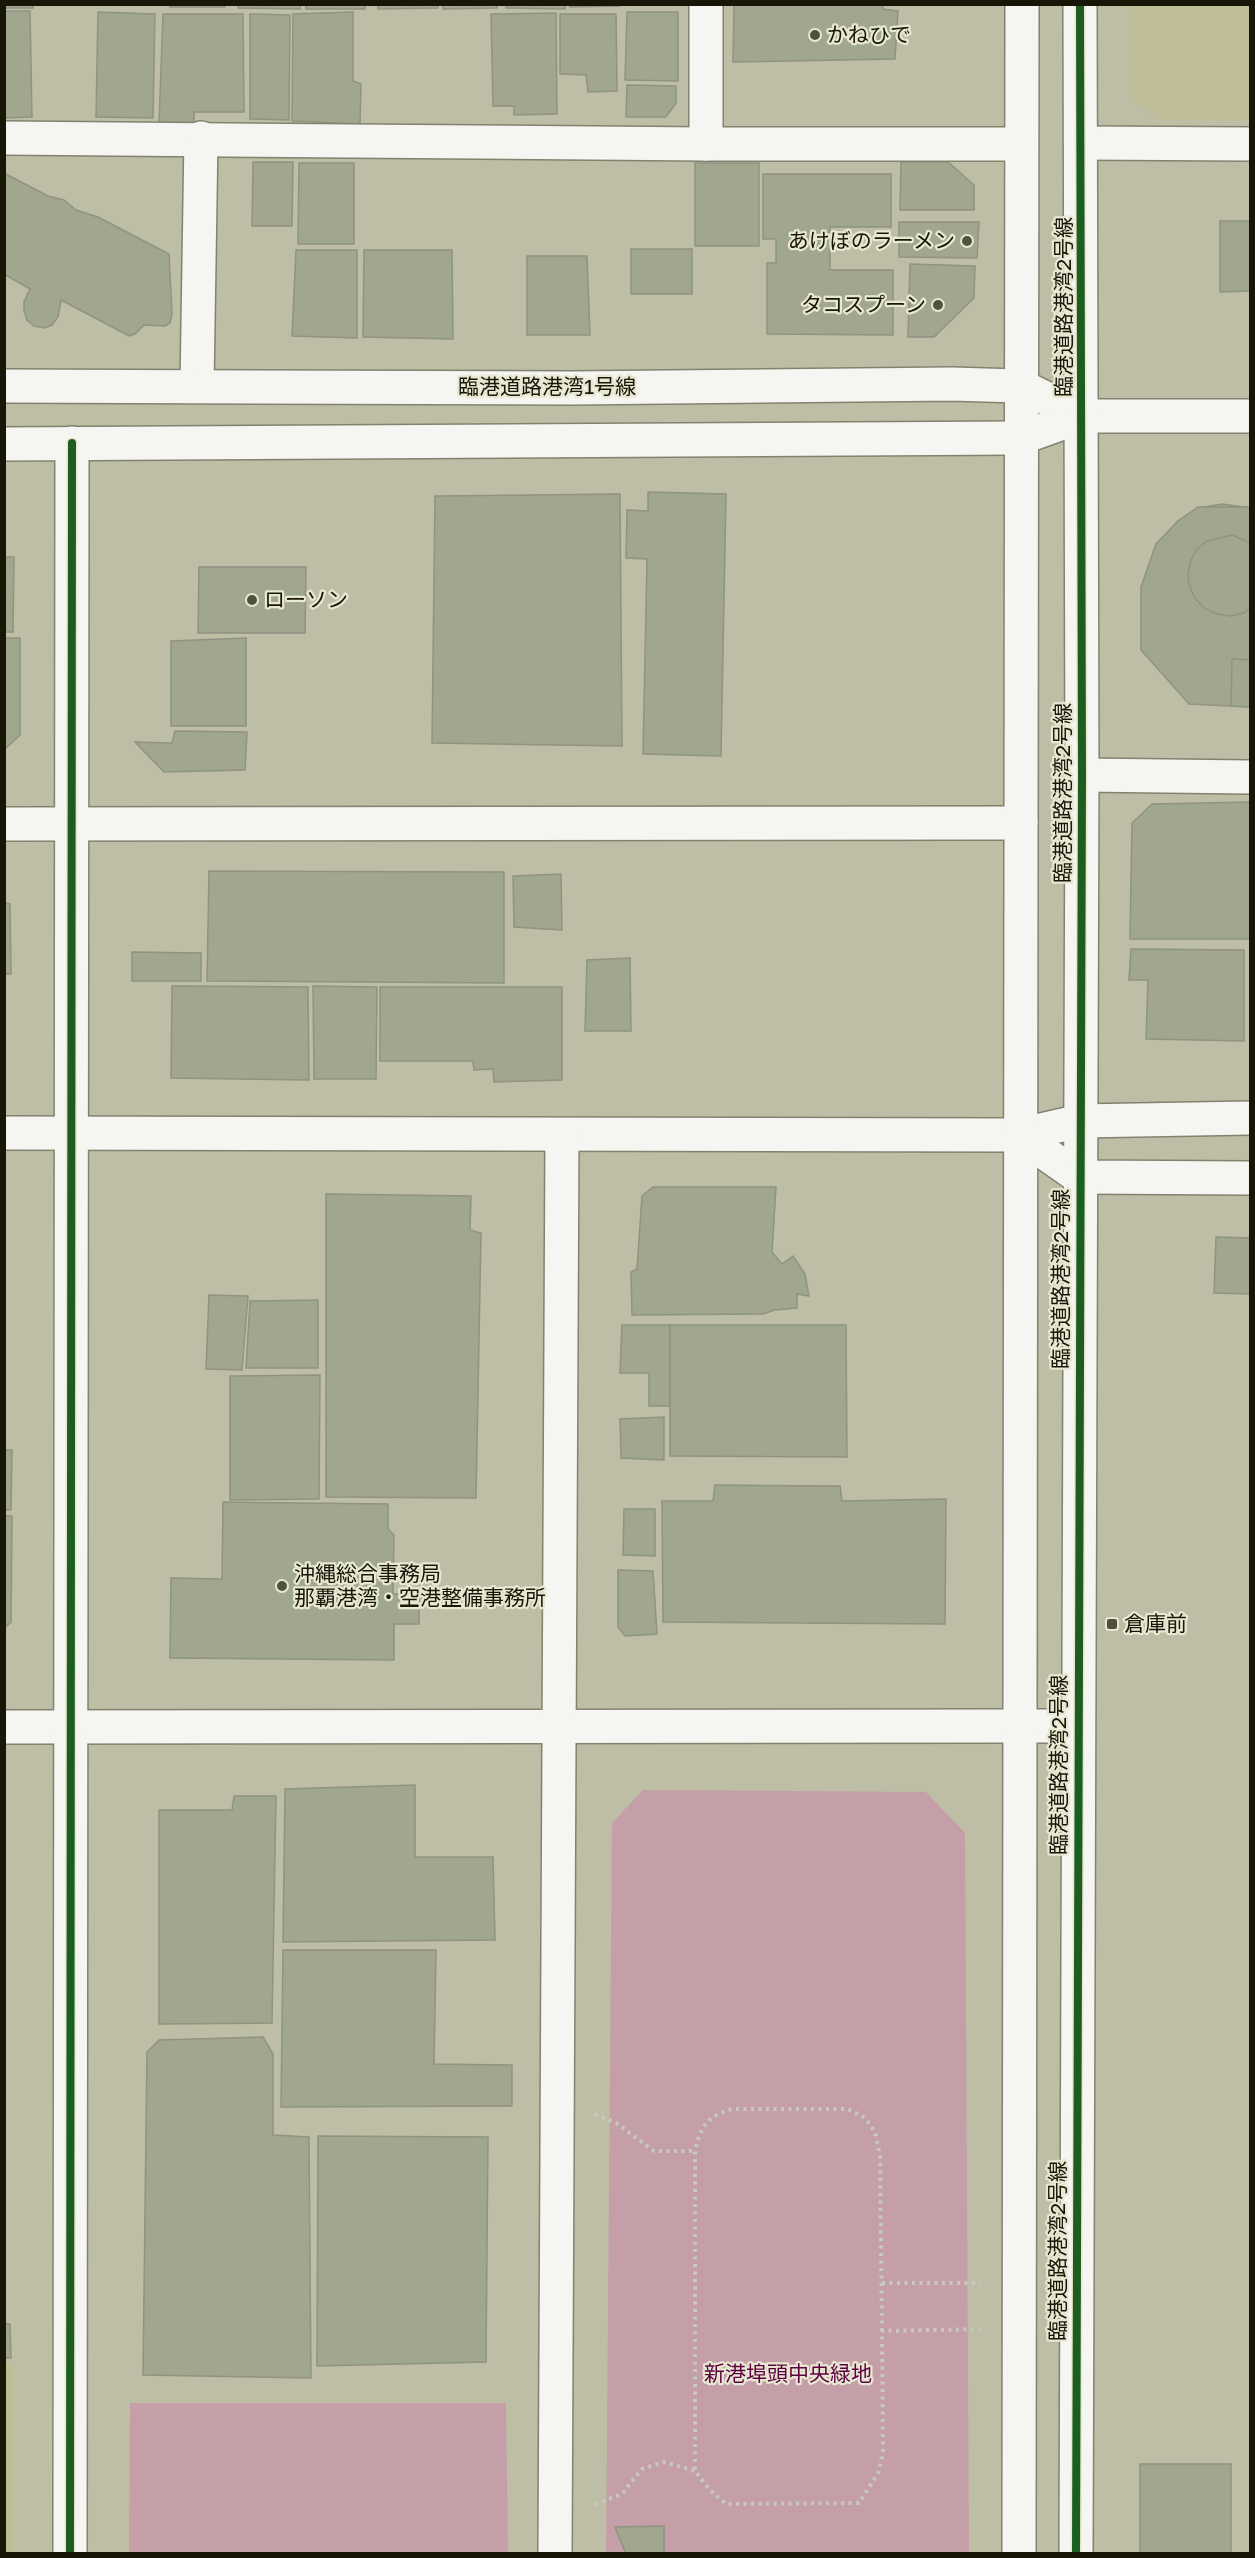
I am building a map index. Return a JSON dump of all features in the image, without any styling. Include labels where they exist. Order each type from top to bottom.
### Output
[{"type":"street","points":[[706,4],[706,144]]},
{"type":"street","name":"臨港道路港湾2号線","points":[[1019,2553],[1022,4]]},
{"type":"street","name":"臨港道路港湾2号線","points":[[1076,2553],[1082,775],[1080,4]]},
{"type":"street","points":[[4,138],[706,144],[1021,144]]},
{"type":"street","points":[[197,386],[201,138]]},
{"type":"street","points":[[1082,143],[1251,144]]},
{"type":"street","name":"臨港道路港湾1号線","points":[[4,386],[561,388],[952,384],[1021,386],[1082,416]]},
{"type":"street","name":"臨港道路港湾1号線","points":[[4,444],[1021,438],[1082,416],[1251,416]]},
{"type":"street","points":[[70,2553],[72,443]]},
{"type":"street","points":[[1082,775],[1251,777]]},
{"type":"street","points":[[4,824],[1021,823]]},
{"type":"street","points":[[4,1133],[1019,1135],[1080,1121],[1251,1118]]},
{"type":"street","points":[[555,2553],[562,1135]]},
{"type":"street","points":[[1019,1135],[1079,1177],[1251,1178]]},
{"type":"street","points":[[4,1727],[1077,1726]]},
{"type":"path","points":[[595,2504],[622,2494],[642,2469],[664,2462],[695,2471],[710,2490],[726,2504],[859,2502],[878,2473],[883,2453],[880,2156],[875,2132],[865,2118],[848,2109],[732,2109],[714,2115],[699,2131],[695,2151],[695,2471]]},
{"type":"path","points":[[595,2114],[616,2123],[654,2151],[695,2151]]},
{"type":"path","points":[[882,2283],[981,2283]]},
{"type":"path","points":[[882,2331],[981,2329]]},
{"type":"shaded area","points":[[1129,5],[1250,5],[1250,120],[1159,120],[1130,98]]},
{"type":"shaded area","points":[[4,2365],[13,2365],[13,2554],[4,2553]]},
{"type":"green space","name":"新港埠頭中央緑地","points":[[643,1790],[926,1792],[965,1833],[969,2553],[606,2554],[612,1823]]},
{"type":"green space","points":[[130,2403],[506,2403],[508,2553],[129,2553]]},
{"type":"building","points":[[4,4],[33,4],[33,8],[4,8]]},
{"type":"building","points":[[170,4],[225,4],[225,7],[170,7]]},
{"type":"building","points":[[238,4],[300,4],[300,9],[238,8]]},
{"type":"building","points":[[306,4],[365,4],[365,9],[306,9]]},
{"type":"building","points":[[378,4],[438,4],[438,8],[378,9]]},
{"type":"building","points":[[443,4],[497,4],[497,8],[443,9]]},
{"type":"building","points":[[506,4],[565,4],[565,9],[506,8]]},
{"type":"building","points":[[570,4],[620,4],[620,6],[570,7]]},
{"type":"building","name":"かねひで","points":[[734,4],[883,4],[883,9],[898,11],[895,59],[733,62]]},
{"type":"building","points":[[4,11],[30,11],[32,117],[5,118]]},
{"type":"building","points":[[98,12],[155,14],[153,118],[96,117]]},
{"type":"building","points":[[353,12],[353,81],[361,84],[360,124],[292,121],[293,14]]},
{"type":"building","points":[[627,12],[678,12],[678,81],[625,80]]},
{"type":"building","points":[[556,13],[557,114],[514,115],[514,106],[493,106],[491,14]]},
{"type":"building","points":[[163,14],[243,14],[244,112],[194,112],[194,126],[159,124]]},
{"type":"building","points":[[250,14],[290,15],[289,120],[250,119]]},
{"type":"building","points":[[560,14],[616,14],[617,91],[588,92],[586,75],[560,74]]},
{"type":"building","points":[[627,85],[676,86],[676,103],[666,117],[626,117]]},
{"type":"building","points":[[253,162],[293,162],[292,226],[252,226]]},
{"type":"building","points":[[901,162],[948,162],[974,185],[974,210],[900,210]]},
{"type":"building","points":[[299,163],[354,163],[354,244],[298,244]]},
{"type":"building","points":[[695,163],[759,163],[759,246],[695,246]]},
{"type":"building","points":[[4,173],[48,196],[64,200],[76,210],[98,217],[169,254],[172,314],[170,323],[165,326],[144,325],[135,334],[129,336],[61,300],[58,317],[52,325],[44,328],[34,326],[27,320],[24,302],[30,289],[4,274]]},
{"type":"building","points":[[763,174],[891,174],[891,227],[830,227],[830,270],[893,270],[893,335],[767,334],[767,263],[776,263],[776,239],[763,239]]},
{"type":"building","points":[[1220,221],[1250,221],[1250,291],[1220,292]]},
{"type":"building","points":[[899,222],[979,222],[977,258],[899,257]]},
{"type":"building","points":[[631,249],[692,249],[692,294],[631,294]]},
{"type":"building","points":[[296,250],[357,250],[357,338],[292,336]]},
{"type":"building","points":[[364,250],[452,250],[453,339],[363,337]]},
{"type":"building","points":[[527,256],[587,256],[590,335],[527,335]]},
{"type":"building","points":[[910,264],[975,266],[974,298],[934,337],[908,337]]},
{"type":"building","points":[[648,492],[726,494],[721,756],[643,754],[647,559],[626,558],[627,510],[648,511]]},
{"type":"building","points":[[620,494],[622,746],[432,743],[435,496]]},
{"type":"building","points":[[1222,504],[1250,508],[1250,647],[1241,651],[1217,652],[1193,645],[1173,631],[1159,611],[1152,588],[1153,563],[1162,540],[1178,521],[1199,508]]},
{"type":"building","points":[[1198,507],[1250,507],[1250,707],[1189,704],[1141,650],[1141,587],[1156,544],[1178,521]]},
{"type":"building","points":[[1232,535],[1250,543],[1250,608],[1244,613],[1231,616],[1217,614],[1204,608],[1195,598],[1189,585],[1188,573],[1197,549],[1207,541]]},
{"type":"building","points":[[4,557],[14,557],[13,632],[4,632]]},
{"type":"building","name":"ローソン","points":[[199,567],[306,567],[305,633],[198,633]]},
{"type":"building","points":[[4,638],[20,638],[20,735],[4,750]]},
{"type":"building","points":[[246,638],[246,726],[171,726],[171,641]]},
{"type":"building","points":[[1232,659],[1250,660],[1250,707],[1231,706]]},
{"type":"building","points":[[175,731],[247,732],[245,770],[164,772],[135,742],[172,743]]},
{"type":"building","points":[[1250,802],[1250,939],[1130,939],[1132,823],[1152,804]]},
{"type":"building","points":[[209,871],[504,872],[504,983],[207,981]]},
{"type":"building","points":[[561,874],[562,930],[514,927],[513,876]]},
{"type":"building","points":[[4,903],[10,904],[11,974],[4,974]]},
{"type":"building","points":[[1131,949],[1244,950],[1244,1041],[1146,1039],[1148,980],[1129,980]]},
{"type":"building","points":[[132,952],[201,953],[201,981],[132,981]]},
{"type":"building","points":[[630,958],[631,1031],[585,1031],[587,960]]},
{"type":"building","points":[[172,986],[308,987],[309,1080],[171,1078]]},
{"type":"building","points":[[313,986],[377,987],[376,1079],[314,1079]]},
{"type":"building","points":[[380,987],[562,987],[562,1080],[494,1082],[493,1069],[474,1070],[473,1061],[380,1061]]},
{"type":"building","points":[[653,1187],[776,1187],[772,1252],[782,1264],[793,1256],[805,1274],[809,1296],[797,1294],[797,1308],[775,1310],[763,1314],[632,1315],[631,1272],[637,1269],[642,1196]]},
{"type":"building","points":[[326,1194],[471,1196],[470,1230],[481,1233],[476,1498],[326,1497]]},
{"type":"building","points":[[1216,1237],[1250,1238],[1250,1294],[1214,1293]]},
{"type":"building","points":[[209,1295],[248,1296],[242,1370],[206,1369]]},
{"type":"building","points":[[318,1300],[318,1368],[246,1368],[250,1301]]},
{"type":"building","points":[[622,1325],[670,1325],[670,1406],[649,1406],[649,1373],[620,1373]]},
{"type":"building","points":[[670,1325],[846,1325],[847,1457],[670,1456]]},
{"type":"building","points":[[320,1375],[319,1499],[230,1500],[230,1376]]},
{"type":"building","points":[[664,1417],[664,1460],[621,1458],[620,1419]]},
{"type":"building","points":[[4,1450],[12,1450],[11,1510],[4,1510]]},
{"type":"building","points":[[715,1485],[840,1486],[842,1501],[946,1499],[945,1624],[663,1622],[662,1501],[713,1501]]},
{"type":"building","name":"沖縄総合事務局 那覇港湾・空港整備事務所","points":[[223,1502],[388,1504],[388,1529],[394,1535],[393,1594],[419,1594],[419,1624],[394,1624],[394,1660],[170,1658],[171,1578],[222,1579]]},
{"type":"building","points":[[624,1509],[655,1509],[655,1556],[623,1555]]},
{"type":"building","points":[[4,1516],[12,1516],[11,1622],[4,1629]]},
{"type":"building","points":[[618,1570],[653,1571],[657,1634],[625,1636],[618,1627]]},
{"type":"building","points":[[415,1785],[415,1857],[493,1857],[495,1940],[283,1942],[285,1789]]},
{"type":"building","points":[[234,1796],[276,1796],[272,2023],[159,2024],[159,1810],[232,1810]]},
{"type":"building","points":[[283,1950],[436,1950],[434,2064],[512,2065],[512,2106],[281,2107]]},
{"type":"building","points":[[263,2037],[273,2054],[273,2135],[309,2137],[311,2378],[143,2375],[147,2052],[159,2040]]},
{"type":"building","points":[[318,2136],[488,2137],[486,2362],[317,2366]]},
{"type":"building","points":[[4,2324],[10,2324],[11,2358],[4,2358]]},
{"type":"building","points":[[1140,2464],[1231,2464],[1231,2554],[1140,2554]]},
{"type":"building","points":[[664,2526],[664,2554],[626,2554],[615,2527]]},
{"type":"cycle path","points":[[1076,2554],[1082,775],[1080,4]]},
{"type":"cycle path","points":[[70,2554],[72,443]]},
{"type":"place","name":"かねひで","points":[[815,35]]},
{"type":"place","name":"あけぼのラーメン","points":[[967,241]]},
{"type":"place","name":"タコスプーン","points":[[938,305]]},
{"type":"place","name":"ローソン","points":[[252,600]]},
{"type":"place","name":"沖縄総合事務局 那覇港湾・空港整備事務所","points":[[282,1586]]},
{"type":"place","name":"倉庫前","points":[[1112,1624]]}]
